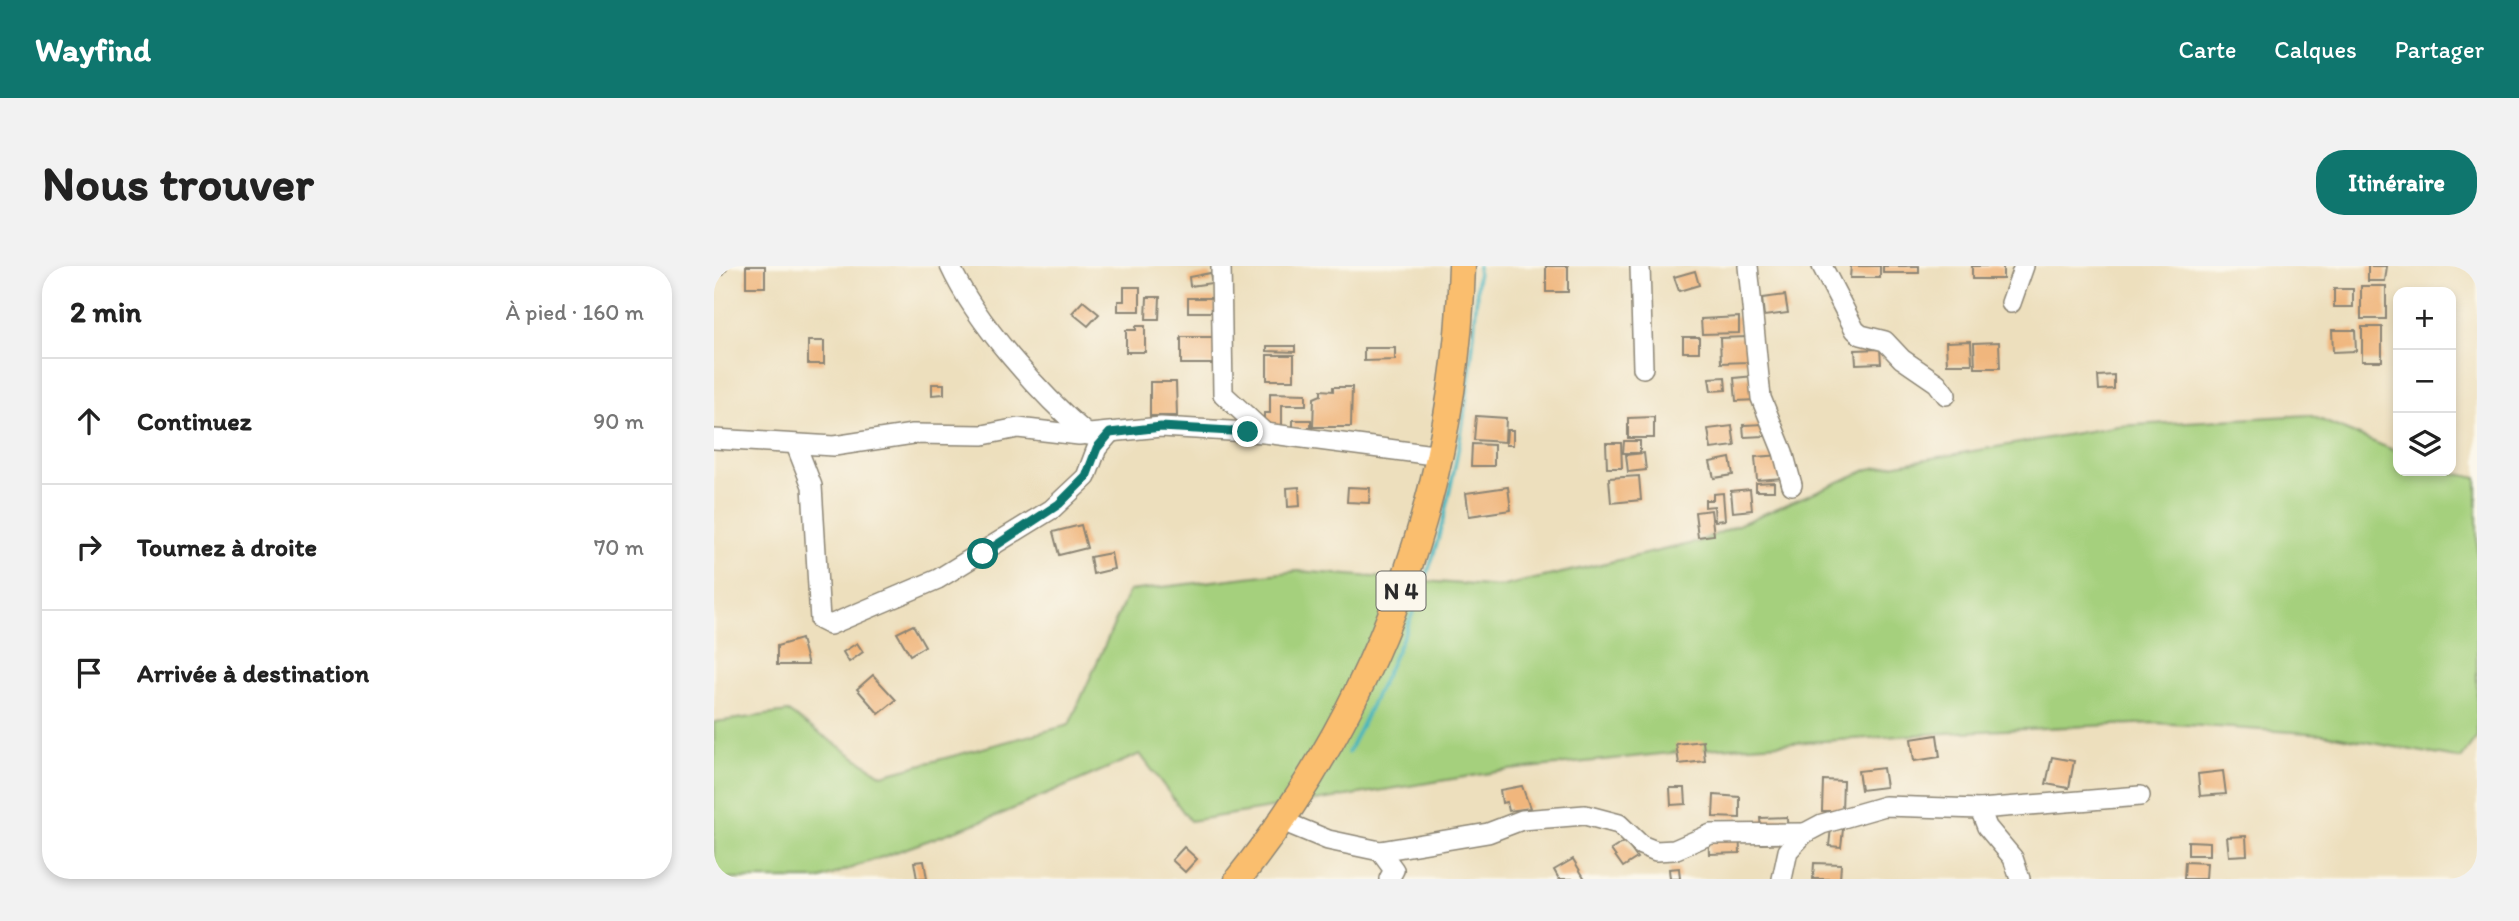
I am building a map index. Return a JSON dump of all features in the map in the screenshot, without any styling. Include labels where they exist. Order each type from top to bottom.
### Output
[{"type":"highway","name":"N 4","points":[[1238,879],[1282,821],[1343,723],[1379,646],[1414,555],[1441,456],[1453,386],[1462,266]]},
{"type":"street","points":[[950,266],[965,295],[1039,390],[1088,435]]},
{"type":"street","points":[[1221,266],[1223,394],[1265,433]]},
{"type":"street","points":[[1640,266],[1643,368]]},
{"type":"street","points":[[1748,266],[1761,398],[1783,452],[1792,485]]},
{"type":"street","points":[[1822,266],[1856,330],[1861,335],[1885,341],[1902,359],[1937,383],[1946,396]]},
{"type":"street","points":[[2011,303],[2024,266]]},
{"type":"street","points":[[714,439],[796,445],[844,445],[913,434],[984,435],[1018,428],[1088,435],[1161,427],[1265,433],[1441,456]]},
{"type":"street","points":[[796,445],[812,486],[820,620],[830,625],[938,579],[1052,509],[1086,477],[1097,448],[1110,433]]},
{"type":"street","points":[[1782,879],[1783,861],[1788,851],[1805,833],[1822,824],[1892,805],[1980,809],[2140,796]]},
{"type":"street","points":[[1980,809],[1987,827],[2013,858],[2017,878]]},
{"type":"street","points":[[1282,821],[1328,841],[1380,851],[1488,833],[1522,820],[1585,815],[1619,824],[1641,845],[1656,851],[1674,850],[1710,834],[1805,833]]},
{"type":"street","points":[[1380,851],[1394,870],[1389,879]]},
{"type":"green space","points":[[2309,415],[2393,450],[2393,476],[2456,476],[2456,474],[2477,478],[2477,737],[2461,759],[2323,734],[2156,723],[1961,732],[1718,748],[1509,770],[1190,821],[1140,754],[999,815],[821,879],[714,879],[714,722],[788,712],[882,775],[1069,725],[1129,591],[1298,571],[1500,587],[1698,542],[1869,469],[2118,426]]},
{"type":"building","points":[[746,266],[765,266],[765,287],[746,287]]},
{"type":"building","points":[[1546,266],[1568,266],[1568,292],[1546,292]]},
{"type":"building","points":[[1851,266],[1880,266],[1880,278],[1850,278]]},
{"type":"building","points":[[1883,266],[1919,266],[1919,273],[1883,273]]},
{"type":"building","points":[[1972,266],[2003,266],[2003,279],[1972,279]]},
{"type":"building","points":[[2368,266],[2387,266],[2385,281],[2368,281]]},
{"type":"building","points":[[1695,271],[1699,285],[1679,291],[1674,277]]},
{"type":"building","points":[[1210,273],[1212,283],[1190,286],[1189,277]]},
{"type":"building","points":[[2361,286],[2386,286],[2386,319],[2361,319]]},
{"type":"building","points":[[1124,287],[1140,287],[1140,311],[1118,311],[1118,301],[1124,301]]},
{"type":"building","points":[[2334,289],[2353,289],[2353,307],[2334,307]]},
{"type":"building","points":[[1785,295],[1788,313],[1764,316],[1762,298]]},
{"type":"building","points":[[1147,297],[1160,297],[1159,319],[1146,319]]},
{"type":"building","points":[[1188,298],[1215,298],[1215,312],[1188,312]]},
{"type":"building","points":[[1083,301],[1099,314],[1088,326],[1072,313]]},
{"type":"building","points":[[1739,317],[1739,333],[1702,334],[1701,319]]},
{"type":"building","points":[[1136,326],[1145,326],[1145,352],[1126,352],[1126,330],[1136,330]]},
{"type":"building","points":[[2362,327],[2382,327],[2382,361],[2362,361]]},
{"type":"building","points":[[2332,330],[2355,330],[2356,351],[2333,352]]},
{"type":"building","points":[[1181,337],[1217,337],[1218,364],[1181,364]]},
{"type":"building","points":[[1683,337],[1699,337],[1699,352],[1683,352]]},
{"type":"building","points":[[1747,337],[1748,362],[1721,363],[1720,338]]},
{"type":"building","points":[[808,341],[824,341],[824,364],[808,364]]},
{"type":"building","points":[[1971,341],[1972,364],[1947,364],[1946,342]]},
{"type":"building","points":[[1999,342],[2000,368],[1975,368],[1974,343]]},
{"type":"building","points":[[1267,346],[1295,346],[1295,352],[1267,351]]},
{"type":"building","points":[[1364,348],[1395,348],[1395,360],[1364,361]]},
{"type":"building","points":[[1880,349],[1881,363],[1856,364],[1855,350]]},
{"type":"building","points":[[1267,355],[1294,355],[1294,380],[1267,380]]},
{"type":"building","points":[[2114,375],[2114,389],[2099,390],[2098,376]]},
{"type":"building","points":[[1754,376],[1756,400],[1736,401],[1734,378]]},
{"type":"building","points":[[1725,377],[1726,390],[1711,391],[1709,378]]},
{"type":"building","points":[[1150,382],[1176,382],[1177,416],[1150,416]]},
{"type":"building","points":[[932,384],[944,384],[944,394],[932,395]]},
{"type":"building","points":[[1333,387],[1352,387],[1351,427],[1313,427],[1314,398],[1321,395],[1321,390],[1333,391]]},
{"type":"building","points":[[1270,393],[1306,394],[1306,405],[1282,405],[1282,426],[1264,426],[1264,413],[1270,413]]},
{"type":"building","points":[[1476,416],[1506,418],[1505,442],[1474,440]]},
{"type":"building","points":[[1654,417],[1654,438],[1628,438],[1628,418]]},
{"type":"building","points":[[1293,420],[1311,420],[1311,428],[1293,428]]},
{"type":"building","points":[[1765,424],[1765,436],[1744,437],[1743,425]]},
{"type":"building","points":[[1732,426],[1735,446],[1711,449],[1708,429]]},
{"type":"building","points":[[1507,430],[1513,430],[1513,445],[1506,445]]},
{"type":"building","points":[[1624,441],[1640,441],[1640,453],[1623,453]]},
{"type":"building","points":[[1606,443],[1621,443],[1622,468],[1607,468]]},
{"type":"building","points":[[1472,444],[1494,445],[1494,466],[1471,466]]},
{"type":"building","points":[[1644,453],[1646,470],[1628,472],[1626,455]]},
{"type":"building","points":[[1782,455],[1784,478],[1757,480],[1755,457]]},
{"type":"building","points":[[1730,458],[1733,475],[1714,478],[1710,462]]},
{"type":"building","points":[[1639,476],[1641,500],[1611,503],[1609,478]]},
{"type":"building","points":[[1774,482],[1774,491],[1756,491],[1756,483]]},
{"type":"building","points":[[1299,487],[1300,506],[1288,507],[1287,488]]},
{"type":"building","points":[[1348,487],[1370,488],[1369,503],[1347,502]]},
{"type":"building","points":[[1508,487],[1511,510],[1469,516],[1466,493]]},
{"type":"building","points":[[1750,489],[1752,510],[1733,512],[1731,491]]},
{"type":"building","points":[[1723,493],[1725,520],[1715,521],[1714,506],[1705,507],[1705,500],[1713,500],[1713,494]]},
{"type":"building","points":[[1711,510],[1714,535],[1698,537],[1695,512]]},
{"type":"building","points":[[1081,525],[1087,548],[1059,555],[1053,532]]},
{"type":"building","points":[[1111,553],[1114,569],[1093,574],[1090,557]]},
{"type":"building","points":[[913,625],[925,646],[910,655],[897,633]]},
{"type":"building","points":[[801,639],[808,665],[777,665],[777,646]]},
{"type":"building","points":[[857,643],[863,652],[849,662],[843,652]]},
{"type":"building","points":[[873,675],[896,700],[879,714],[857,689]]},
{"type":"building","points":[[1937,735],[1940,757],[1914,761],[1911,739]]},
{"type":"building","points":[[1703,741],[1705,761],[1679,764],[1676,744]]},
{"type":"building","points":[[2052,757],[2074,761],[2069,788],[2046,784]]},
{"type":"building","points":[[1883,768],[1886,787],[1861,790],[1858,771]]},
{"type":"building","points":[[2223,771],[2226,794],[2200,796],[2198,774]]},
{"type":"building","points":[[1823,780],[1843,781],[1842,811],[1822,811]]},
{"type":"building","points":[[1522,786],[1530,808],[1509,811],[1507,802],[1502,803],[1500,790]]},
{"type":"building","points":[[1670,788],[1685,788],[1686,804],[1671,805]]},
{"type":"building","points":[[1714,795],[1740,797],[1740,818],[1713,817]]},
{"type":"building","points":[[1787,817],[1788,843],[1762,844],[1760,818]]},
{"type":"building","points":[[1739,826],[1740,853],[1709,854],[1708,827]]},
{"type":"building","points":[[1831,828],[1843,829],[1841,847],[1829,846]]},
{"type":"building","points":[[2246,836],[2247,855],[2229,856],[2227,837]]},
{"type":"building","points":[[1625,841],[1637,858],[1623,867],[1611,850]]},
{"type":"building","points":[[2188,841],[2210,842],[2210,855],[2188,855]]},
{"type":"building","points":[[1184,847],[1197,859],[1185,872],[1172,860]]},
{"type":"building","points":[[1573,859],[1585,879],[1559,879],[1554,870]]},
{"type":"building","points":[[924,861],[927,879],[917,879],[914,862]]},
{"type":"building","points":[[2185,862],[2207,863],[2206,879],[2184,879]]},
{"type":"building","points":[[1814,863],[1841,864],[1840,879],[1813,879]]},
{"type":"building","points":[[1679,868],[1680,879],[1670,879],[1669,869]]},
{"type":"waterway","points":[[1348,753],[1412,615],[1441,528],[1467,398],[1478,266]]},
{"type":"route","points":[[983,554],[1059,504],[1086,477],[1097,448],[1110,433],[1153,427],[1248,432]]}]
